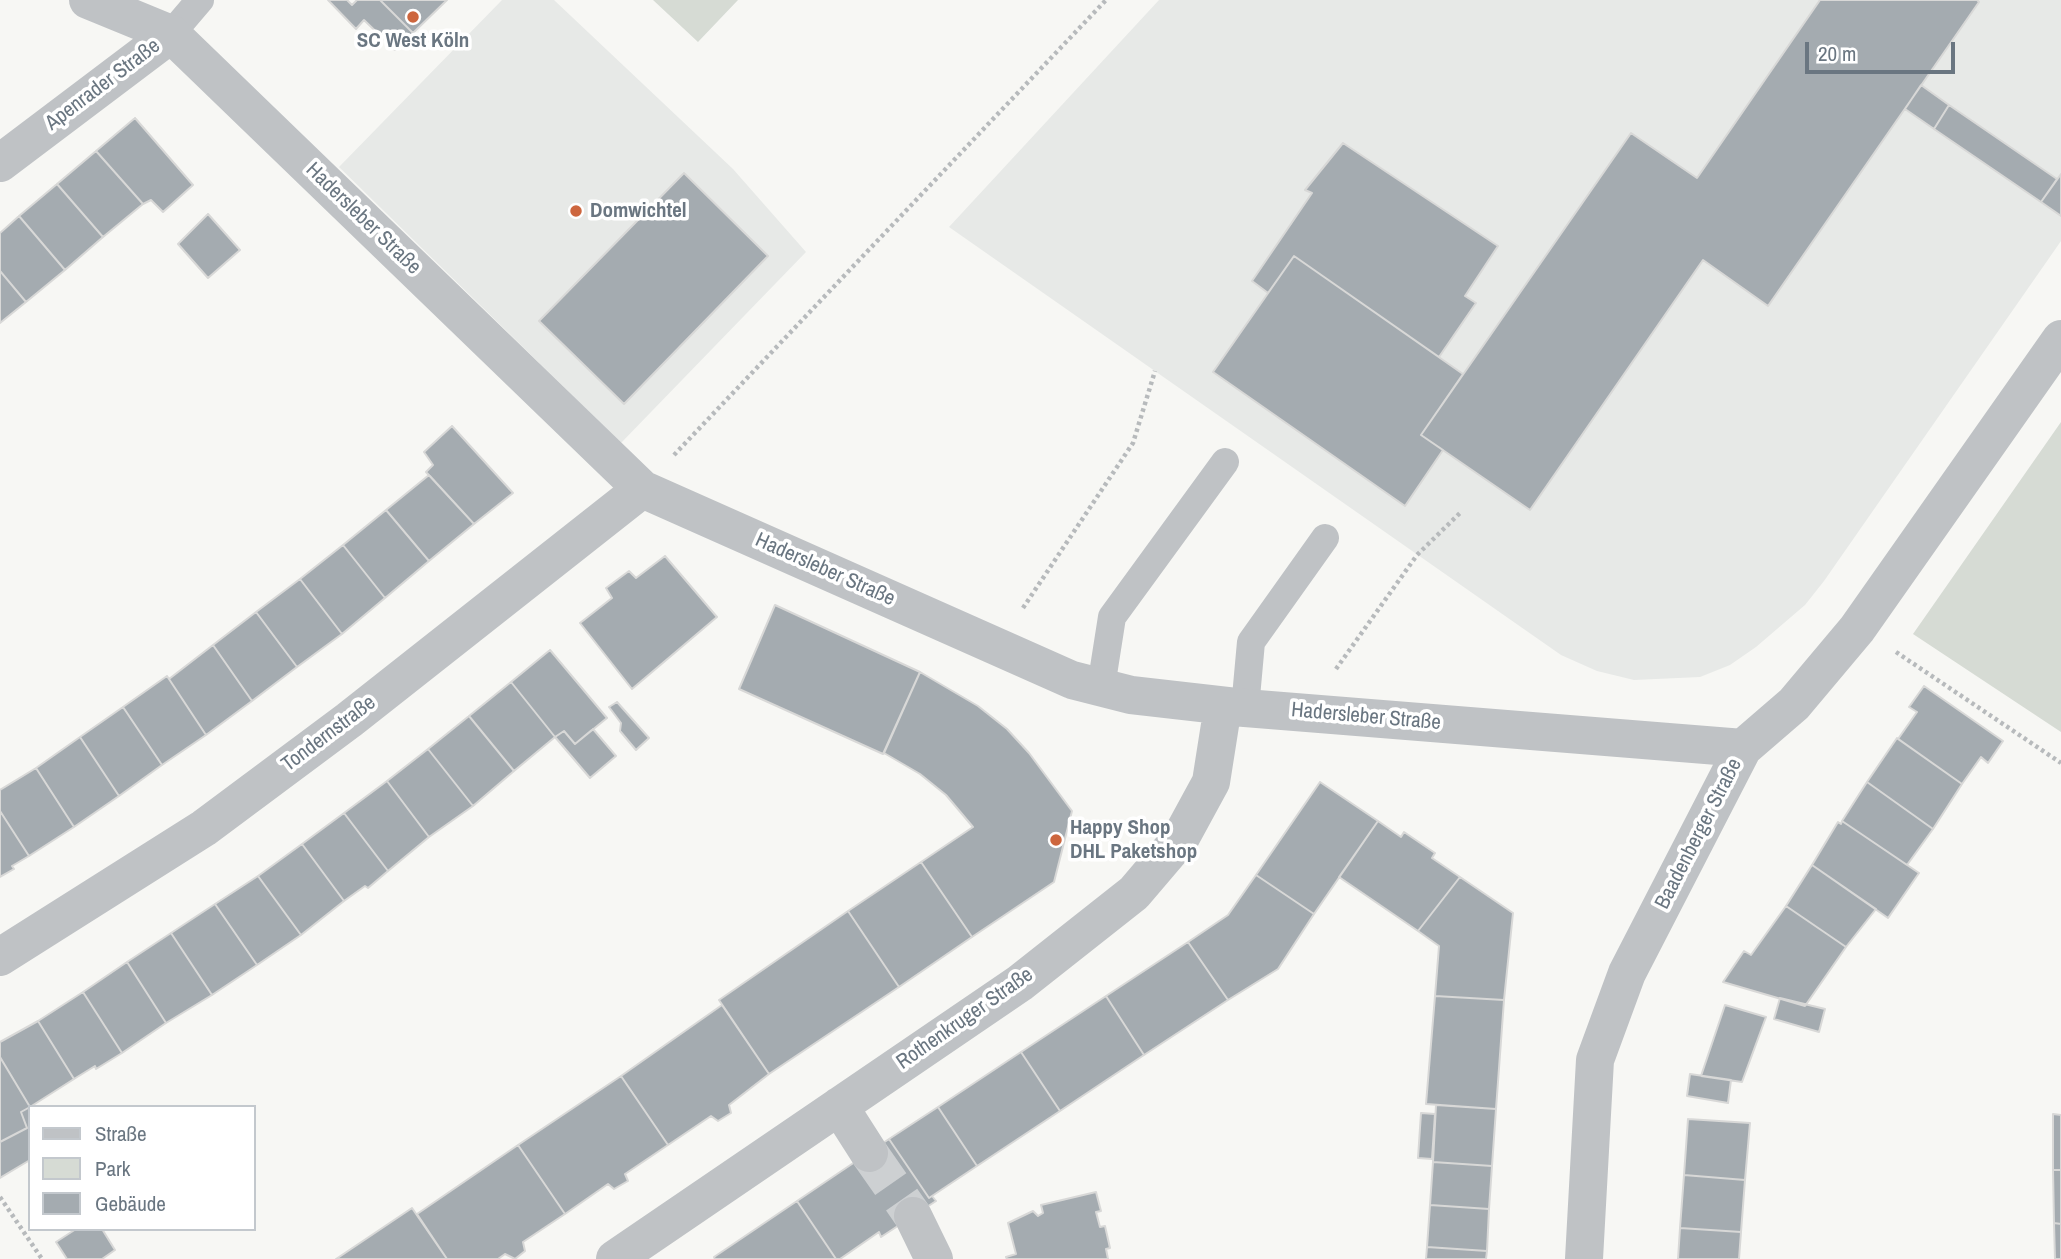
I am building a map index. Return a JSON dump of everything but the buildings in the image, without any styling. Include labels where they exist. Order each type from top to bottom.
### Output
[{"type":"street","name":"Hadersleber Straße","points":[[88,0],[171,34],[642,489],[1072,680],[1131,695],[1234,707],[1743,748]]},
{"type":"street","name":"Apenrader Straße","points":[[0,163],[171,34]]},
{"type":"street","name":"Baadenberger Straße","points":[[1584,1259],[1595,1060],[1627,973],[1743,748],[1794,704],[1857,629],[2061,339]]},
{"type":"street","name":"Tondernstraße","points":[[0,957],[204,828],[349,720],[642,489]]},
{"type":"street","name":"Rothenkruger Straße","points":[[615,1259],[1020,983],[1134,893],[1180,839],[1211,782],[1234,707]]},
{"type":"street","points":[[839,1106],[869,1153]]},
{"type":"street","points":[[913,1216],[934,1259]]},
{"type":"lane","name":"Apenrader Straße","points":[[171,34],[200,0]]},
{"type":"lane","points":[[1101,687],[1112,617],[1225,461]]},
{"type":"lane","points":[[1234,707],[1251,642],[1325,538]]},
{"type":"path","points":[[642,489],[1106,0]]},
{"type":"path","points":[[996,646],[1133,443],[1155,371]]},
{"type":"path","points":[[1305,712],[1418,555],[1461,512]]},
{"type":"path","points":[[1857,629],[1898,653],[2061,763]]},
{"type":"path","points":[[0,1197],[42,1259]]},
{"type":"shaded area","name":"Domwichtel","points":[[502,0],[554,0],[733,169],[806,252],[621,443],[339,167]]},
{"type":"shaded area","points":[[1159,0],[2061,0],[2061,241],[1805,605],[1756,647],[1730,665],[1700,677],[1634,680],[1597,671],[1561,655],[949,227]]},
{"type":"green space","points":[[653,0],[738,0],[698,42]]},
{"type":"green space","points":[[2061,422],[2061,732],[1913,634]]},
{"type":"tunnel","points":[[869,1153],[913,1216]]},
{"type":"place","name":"SC West Köln","points":[[413,17]]},
{"type":"place","name":"Domwichtel","points":[[576,211]]},
{"type":"place","name":"Happy Shop DHL Paketshop","points":[[1056,840]]}]
